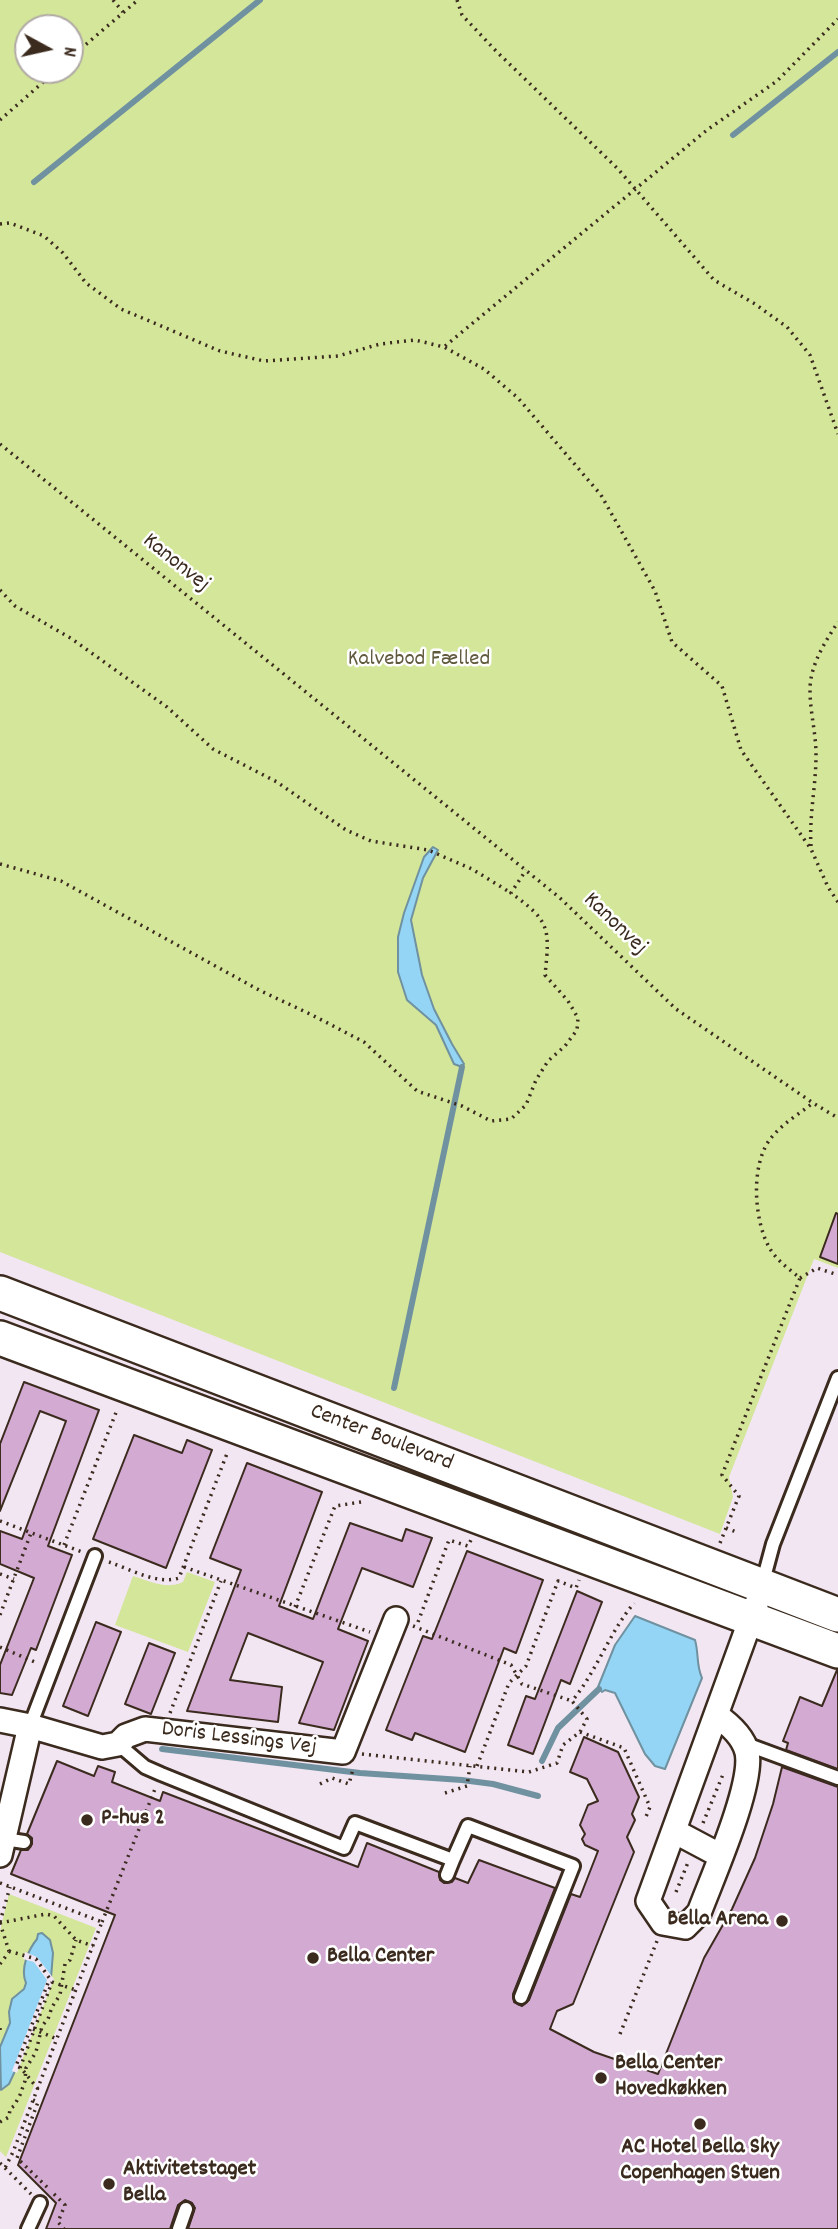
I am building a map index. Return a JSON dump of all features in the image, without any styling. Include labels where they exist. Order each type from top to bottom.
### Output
[{"type":"street","points":[[0,1338],[8,1296]]},
{"type":"street","name":"Center Boulevard","points":[[8,1296],[838,1615]]},
{"type":"street","name":"Center Boulevard","points":[[0,1338],[838,1651]]},
{"type":"street","points":[[716,1715],[733,1727],[747,1751],[746,1783],[699,1913],[685,1927],[663,1923],[648,1901],[664,1855],[674,1831],[716,1715],[753,1618],[762,1586]]},
{"type":"street","name":"Doris Lessings Vej","points":[[0,1720],[102,1747],[118,1744],[126,1736],[145,1729],[343,1752],[400,1628]]},
{"type":"street","points":[[9,1845],[30,1726]]},
{"type":"street","points":[[674,1831],[721,1856]]},
{"type":"lane","points":[[762,1586],[773,1544],[838,1378]]},
{"type":"lane","points":[[30,1726],[95,1556]]},
{"type":"lane","points":[[742,1743],[838,1778]]},
{"type":"lane","points":[[118,1744],[145,1767],[243,1816],[342,1854],[355,1823],[453,1860]]},
{"type":"lane","points":[[447,1875],[468,1826],[573,1866],[522,1997]]},
{"type":"lane","points":[[28,2229],[40,2203]]},
{"type":"lane","points":[[179,2229],[186,2209]]},
{"type":"path","points":[[113,0],[123,12]]},
{"type":"path","points":[[84,46],[138,0]]},
{"type":"path","points":[[457,0],[461,15],[636,188],[713,279],[787,327],[810,355],[838,433]]},
{"type":"path","points":[[444,347],[707,130],[777,81],[838,19]]},
{"type":"path","points":[[0,120],[41,84]]},
{"type":"path","points":[[0,224],[10,223],[44,236],[63,253],[86,283],[121,309],[220,351],[264,361],[338,356],[380,344],[415,340],[444,347],[484,369],[518,398],[601,495],[655,591],[671,642],[722,686],[741,751],[811,849],[828,887],[838,902]]},
{"type":"path","name":"Kanonvej","points":[[0,444],[560,898],[676,1009],[838,1118]]},
{"type":"path","points":[[0,590],[15,606],[72,639],[167,706],[213,749],[276,782],[346,830],[371,841],[428,850],[472,869],[536,911],[545,928],[548,943],[545,975],[568,1001],[578,1018],[577,1030],[565,1046],[548,1061],[536,1080],[526,1105],[511,1119],[491,1121],[461,1106],[417,1091],[363,1042],[259,990],[61,881],[0,864]]},
{"type":"path","points":[[811,849],[816,752],[810,688],[814,665],[838,621]]},
{"type":"path","points":[[511,893],[526,870]]},
{"type":"path","points":[[800,1278],[781,1263],[769,1247],[758,1217],[757,1193],[760,1161],[770,1139],[813,1103]]},
{"type":"path","points":[[718,1549],[739,1496],[722,1475],[800,1278],[817,1268],[838,1275]]},
{"type":"path","points":[[64,1545],[127,1385]]},
{"type":"path","points":[[0,1521],[157,1579],[179,1578],[238,1426]]},
{"type":"path","points":[[295,1607],[335,1506],[362,1502],[372,1476]]},
{"type":"path","points":[[400,1628],[449,1539],[468,1546],[481,1517]]},
{"type":"path","points":[[726,1528],[739,1533]]},
{"type":"path","points":[[0,1615],[31,1533]]},
{"type":"path","points":[[184,1567],[295,1607],[400,1628],[510,1665],[522,1684],[573,1702],[587,1719],[580,1732],[563,1745],[557,1763],[529,1772],[343,1752]]},
{"type":"path","points":[[477,1766],[509,1683],[526,1667],[558,1581],[576,1588],[582,1573]]},
{"type":"path","points":[[0,1574],[14,1579]]},
{"type":"path","points":[[573,1702],[619,1621],[651,1580]]},
{"type":"path","points":[[163,1731],[221,1581]]},
{"type":"path","points":[[0,1647],[52,1670]]},
{"type":"path","points":[[580,1732],[624,1748],[650,1807],[645,1819]]},
{"type":"path","points":[[620,2034],[731,1753],[742,1743]]},
{"type":"path","points":[[446,1793],[464,1788],[468,1782],[470,1766]]},
{"type":"path","points":[[5,2168],[161,1774]]},
{"type":"path","points":[[320,1784],[332,1778],[349,1784],[353,1775]]},
{"type":"path","points":[[0,1883],[102,1922]]},
{"type":"path","points":[[9,1951],[0,1922],[10,1886]]},
{"type":"path","points":[[51,1915],[55,1904]]},
{"type":"path","points":[[0,1922],[51,1915],[76,1940],[93,1946]]},
{"type":"path","points":[[36,2029],[48,2019],[60,1995],[65,1964],[70,1960],[76,1940]]},
{"type":"path","points":[[0,1964],[9,1951]]},
{"type":"path","points":[[9,1951],[36,1959],[52,1982],[76,1990]]},
{"type":"path","points":[[38,2089],[16,2066],[36,2029],[48,1983],[52,1982]]},
{"type":"path","points":[[36,2029],[57,2039]]},
{"type":"path","points":[[0,2122],[9,2117],[10,2109],[20,2095],[26,2068],[36,2052],[36,2029]]},
{"type":"path","points":[[33,2100],[38,2102],[17,2158],[65,2204],[58,2222],[64,2229]]},
{"type":"path","points":[[0,2163],[40,2203]]},
{"type":"green space","name":"Kalvebod Fælled","points":[[0,0],[838,0],[838,1268],[814,1259],[729,1477],[733,1497],[720,1534],[0,1252]]},
{"type":"green space","points":[[187,1572],[215,1582],[188,1652],[115,1625],[133,1576],[170,1585],[183,1582]]},
{"type":"green space","points":[[9,1894],[96,1928],[6,2157],[0,2151],[0,1931]]},
{"type":"water","points":[[433,847],[438,850],[423,878],[411,920],[422,975],[434,1009],[464,1064],[462,1067],[454,1064],[436,1025],[407,1000],[398,972],[398,937],[404,913],[424,857]]},
{"type":"water","points":[[635,1616],[695,1640],[696,1645],[702,1678],[665,1769],[655,1766],[645,1754],[615,1693],[605,1690],[602,1692],[598,1687],[615,1645]]},
{"type":"water","points":[[42,1933],[50,1940],[53,1953],[51,1978],[15,2071],[9,2084],[1,2090],[0,2047],[10,2023],[12,1999],[24,1989],[26,1960],[38,1934]]},
{"type":"pier","points":[[25,1952],[37,1957],[54,1979],[17,2073],[12,2071],[47,1980],[34,1962],[23,1959]]},
{"type":"building","points":[[836,1213],[838,1214],[838,1264],[820,1257]]},
{"type":"building","points":[[24,1382],[99,1410],[48,1546],[72,1555],[36,1650],[31,1648],[12,1695],[0,1693],[0,1665],[34,1578],[0,1564],[0,1531],[22,1539],[66,1421],[40,1411],[0,1511],[0,1444]]},
{"type":"building","points":[[134,1435],[182,1453],[187,1440],[212,1450],[166,1568],[93,1539]]},
{"type":"building","points":[[247,1463],[322,1492],[279,1606],[313,1619],[350,1523],[402,1541],[406,1529],[432,1538],[413,1587],[362,1568],[338,1629],[368,1641],[334,1730],[299,1723],[323,1662],[248,1633],[230,1680],[282,1687],[278,1722],[187,1711],[241,1570],[210,1558]]},
{"type":"building","points":[[467,1551],[543,1580],[516,1653],[504,1648],[465,1752],[415,1733],[412,1740],[386,1730],[423,1636],[432,1639]]},
{"type":"building","points":[[577,1591],[602,1602],[570,1684],[561,1680],[533,1754],[508,1745],[526,1696],[535,1699]]},
{"type":"building","points":[[96,1622],[121,1632],[88,1716],[63,1706]]},
{"type":"building","points":[[149,1643],[175,1653],[151,1714],[125,1704]]},
{"type":"building","points":[[837,1670],[838,1769],[786,1750],[788,1743],[783,1741],[800,1697],[822,1706]]},
{"type":"building","name":"Bella Center","points":[[584,1737],[618,1752],[639,1797],[632,1814],[635,1820],[627,1837],[634,1852],[573,2004],[557,2011],[550,2029],[594,2052],[658,2074],[704,1958],[732,1909],[755,1858],[782,1767],[838,1787],[838,2229],[188,2229],[195,2208],[185,2200],[178,2205],[170,2229],[46,2229],[56,2203],[18,2165],[115,1915],[11,1874],[21,1850],[28,1850],[32,1844],[32,1838],[27,1834],[57,1761],[94,1776],[98,1766],[115,1772],[112,1782],[160,1801],[163,1792],[358,1867],[367,1843],[439,1872],[440,1880],[444,1883],[452,1882],[455,1878],[468,1883],[479,1860],[555,1888],[513,1994],[514,2002],[522,2006],[529,2000],[571,1894],[580,1897],[598,1851],[585,1845],[582,1839],[585,1834],[580,1825],[588,1805],[598,1801],[587,1779],[570,1772]]},
{"type":"waterway","points":[[34,182],[260,0]]},
{"type":"waterway","points":[[733,135],[838,52]]},
{"type":"waterway","points":[[394,1388],[462,1067]]},
{"type":"waterway","points":[[542,1761],[558,1728],[599,1689]]},
{"type":"waterway","points":[[162,1749],[360,1773],[462,1780],[493,1784],[538,1796]]},
{"type":"place","name":"P-hus 2","points":[[87,1820]]},
{"type":"place","name":"Bella Arena","points":[[782,1921]]},
{"type":"place","name":"Bella Center","points":[[313,1958]]},
{"type":"place","name":"Bella Center Hovedkøkken","points":[[601,2078]]},
{"type":"place","name":"AC Hotel Bella Sky Copenhagen Stuen","points":[[700,2124]]},
{"type":"place","name":"Aktivitetstaget Bella","points":[[109,2184]]}]
